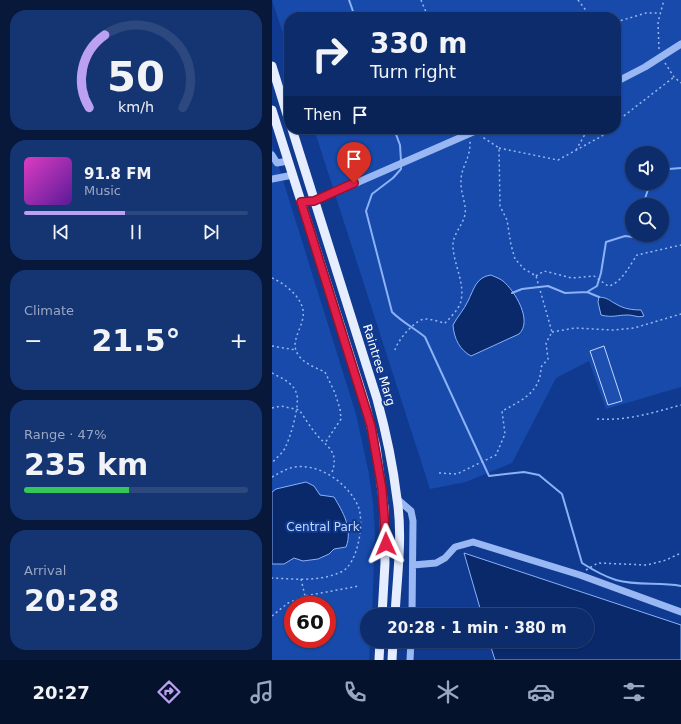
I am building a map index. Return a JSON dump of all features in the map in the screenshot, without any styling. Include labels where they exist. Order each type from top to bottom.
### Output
[{"type":"main road","points":[[272,66],[284,105]]},
{"type":"main road","name":"Raintree Marg","points":[[272,110],[274,124],[293,175],[365,403],[376,447],[385,525],[382,608]]},
{"type":"main road","name":"Raintree Marg","points":[[294,134],[377,399],[389,445],[398,499],[395,608]]},
{"type":"main road","points":[[379,660],[380,648]]},
{"type":"main road","points":[[392,660],[393,648]]},
{"type":"street","points":[[621,79],[681,44]]},
{"type":"street","points":[[301,202],[314,201],[390,166],[415,158],[467,134]]},
{"type":"street","points":[[272,155],[276,164],[288,161]]},
{"type":"street","points":[[272,179],[293,175]]},
{"type":"street","points":[[398,499],[411,511],[413,521],[412,608]]},
{"type":"street","points":[[413,565],[436,563],[445,558],[455,547],[472,542],[580,575],[681,612]]},
{"type":"street","points":[[410,660],[411,648]]},
{"type":"path","points":[[421,0],[426,12]]},
{"type":"path","points":[[578,0],[587,12]]},
{"type":"path","points":[[664,0],[658,22],[660,57],[674,77],[681,83]]},
{"type":"path","points":[[621,20],[646,13],[661,13]]},
{"type":"path","points":[[621,118],[674,77]]},
{"type":"path","points":[[395,350],[396,342],[418,321],[425,318],[445,323],[452,317],[461,302],[462,290],[453,246],[456,233],[462,225],[466,212],[461,195],[460,180],[471,152],[470,140],[474,134]]},
{"type":"path","points":[[481,134],[499,148],[558,160],[604,134]]},
{"type":"path","points":[[575,151],[585,134]]},
{"type":"path","points":[[439,473],[457,474],[496,455],[505,434],[502,411],[522,401],[533,392],[541,376],[541,367],[548,359],[546,343],[552,332],[536,276],[524,269],[515,259],[510,245],[507,220],[500,206],[499,148]]},
{"type":"path","points":[[536,276],[544,271],[572,278],[594,276],[608,286],[612,285],[622,276],[637,255],[681,245]]},
{"type":"path","points":[[272,278],[287,287],[301,304],[304,315],[294,342],[296,350],[299,356],[308,364],[325,372],[340,409],[342,419],[325,443]]},
{"type":"path","points":[[552,332],[575,328],[613,330],[634,328],[681,314]]},
{"type":"path","points":[[272,346],[296,350]]},
{"type":"path","points":[[272,373],[285,380],[296,392],[299,402],[286,448],[272,463]]},
{"type":"path","points":[[597,419],[617,420],[636,418],[681,405]]},
{"type":"path","points":[[272,408],[281,406],[297,410],[331,449],[335,462],[332,475]]},
{"type":"path","points":[[272,477],[295,467],[309,467],[332,475],[347,490],[358,506],[361,522],[357,548],[352,563],[342,572],[310,580],[272,578]]},
{"type":"path","points":[[580,575],[598,563],[647,565],[666,560],[681,553]]},
{"type":"path","points":[[301,579],[305,596],[359,586]]},
{"type":"path","points":[[272,616],[284,606]]},
{"type":"green space","points":[[272,0],[681,0],[681,387],[606,409],[589,361],[556,378],[512,463],[466,482],[430,489],[316,134],[621,134],[621,12],[284,12],[284,37]]},
{"type":"green space","name":"Central Park","points":[[272,145],[356,414],[369,474],[375,534],[372,608],[360,608],[360,648],[370,648],[369,660],[272,660]]},
{"type":"shaded area","points":[[491,275],[503,281],[513,292],[521,306],[524,322],[523,328],[519,334],[471,356],[467,354],[458,344],[453,325],[476,284],[482,278]]},
{"type":"shaded area","points":[[599,297],[607,299],[625,308],[641,310],[644,316],[601,315],[598,302]]},
{"type":"shaded area","points":[[306,482],[314,486],[320,495],[334,497],[344,515],[348,527],[348,540],[346,547],[334,549],[329,554],[318,559],[303,561],[294,558],[284,564],[272,564],[272,492],[276,489]]},
{"type":"shaded area","points":[[464,553],[681,625],[681,660],[495,660],[491,648],[594,648],[594,608],[480,608]]},
{"type":"building","points":[[604,346],[622,401],[608,405],[590,351]]},
{"type":"waterway","points":[[349,0],[353,12]]},
{"type":"waterway","points":[[396,134],[400,145],[401,161]]},
{"type":"waterway","points":[[401,166],[401,169],[393,178],[372,194],[366,211],[392,312],[425,337],[489,476],[524,472],[539,475],[562,494],[582,563],[602,575],[624,582],[681,586]]},
{"type":"waterway","points":[[669,169],[681,168]]},
{"type":"waterway","points":[[645,198],[648,190]]},
{"type":"waterway","points":[[599,297],[587,292],[597,286],[601,273],[606,242],[625,236]]},
{"type":"waterway","points":[[512,293],[522,289],[548,286],[565,293],[587,292]]},
{"type":"route","points":[[354,183],[314,201],[301,202],[371,426],[376,447],[382,489],[386,544]]}]
